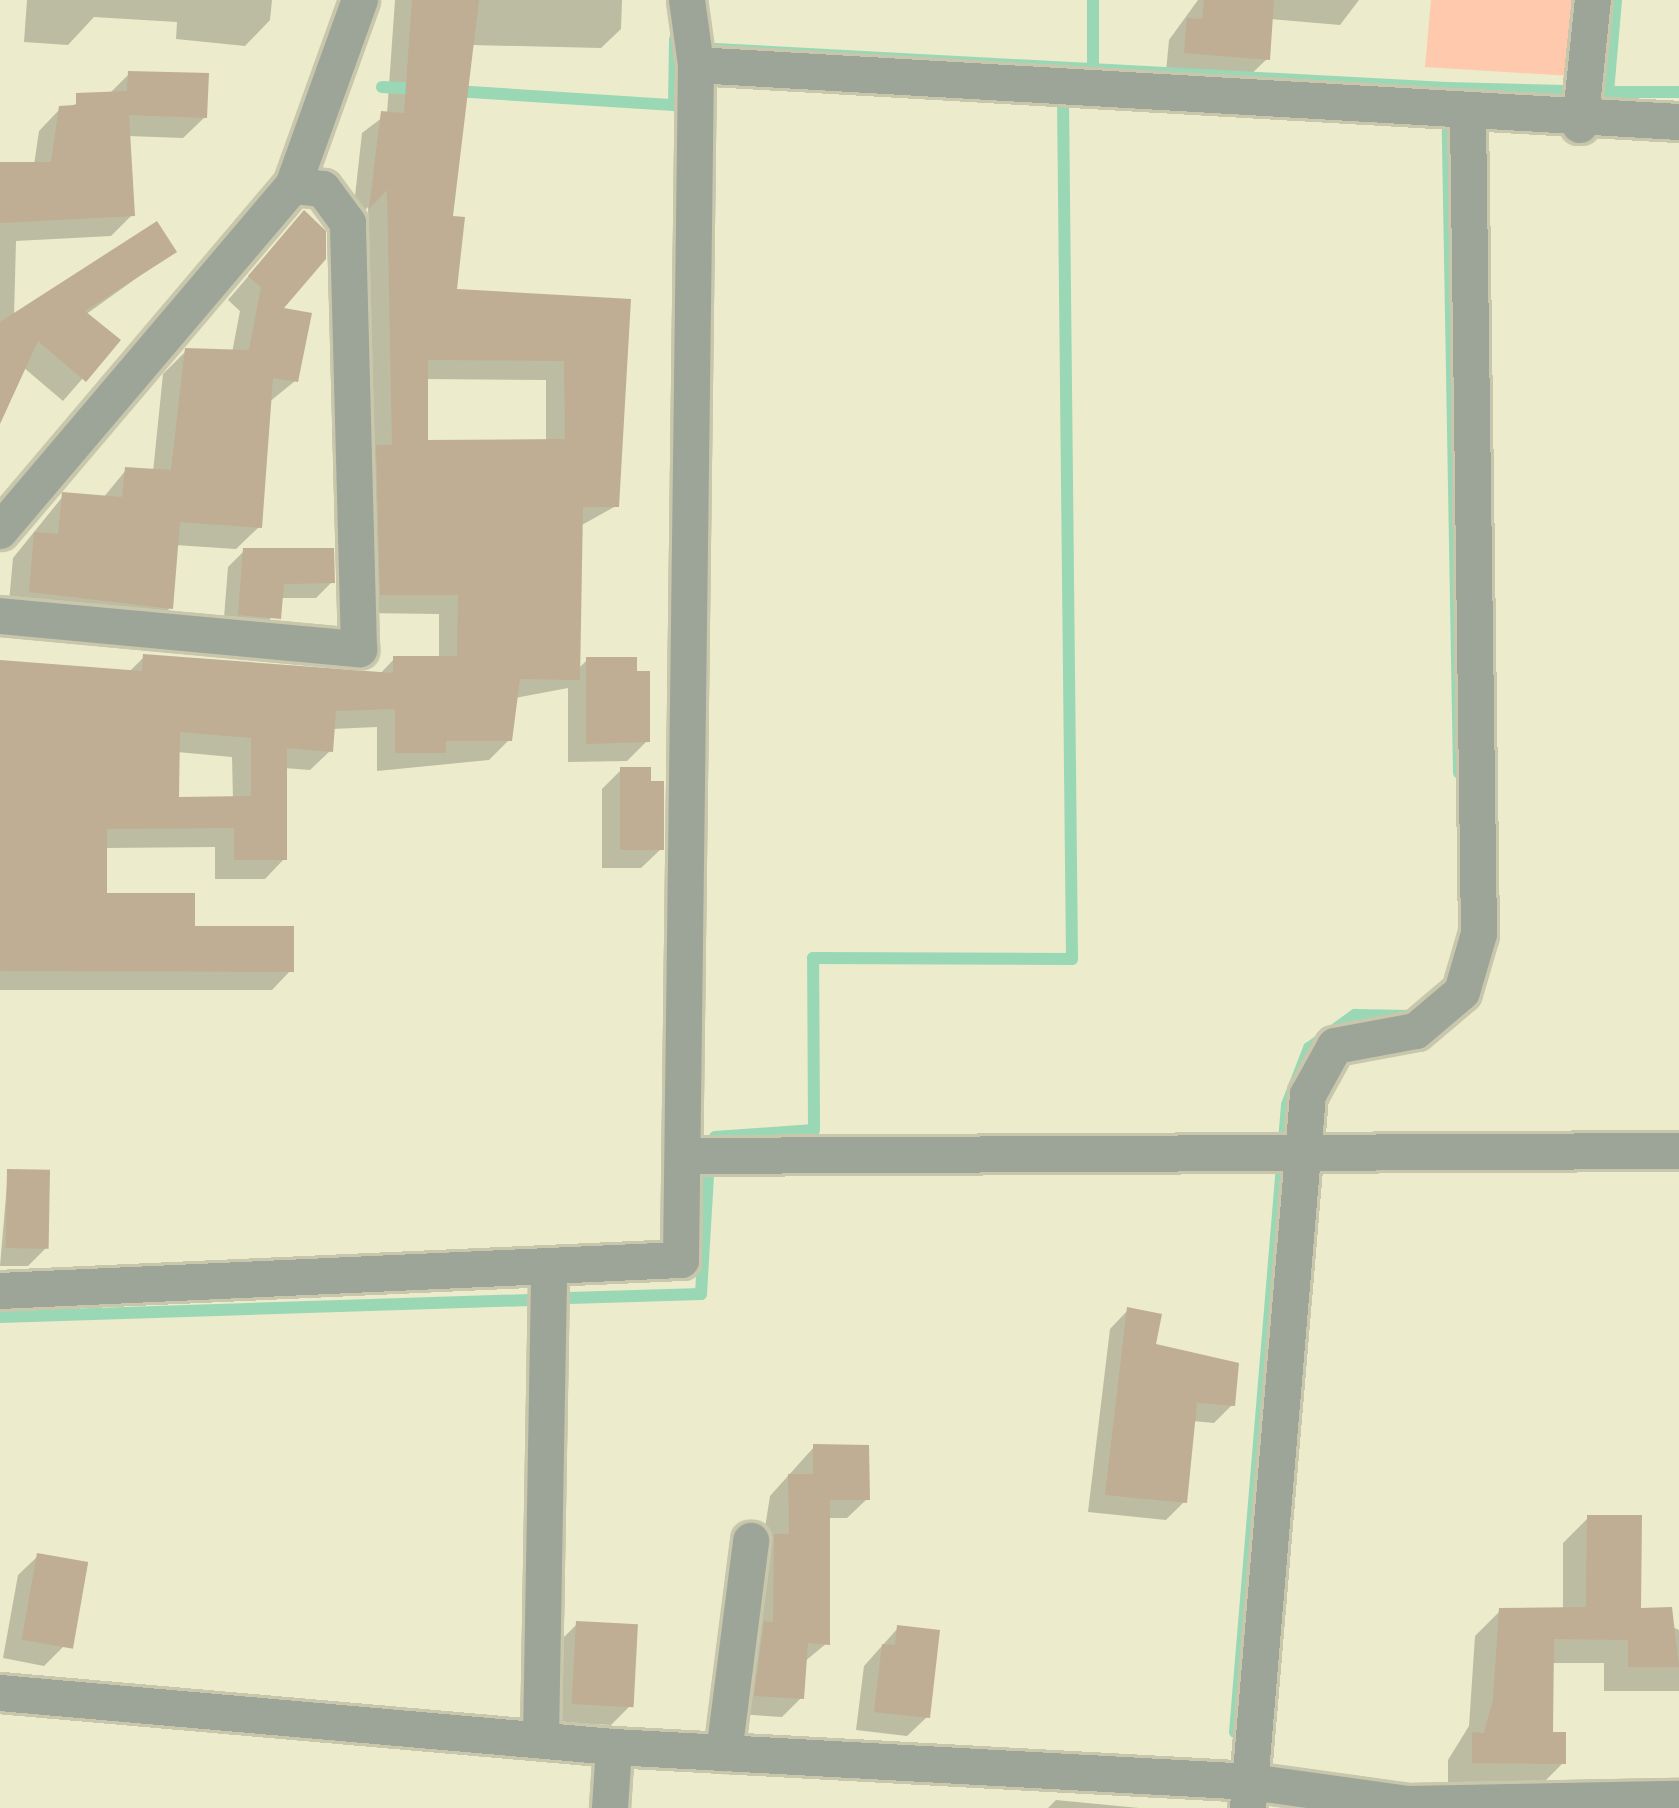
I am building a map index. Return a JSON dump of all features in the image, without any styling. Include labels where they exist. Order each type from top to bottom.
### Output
[{"type":"street","points":[[0,531],[293,186],[360,0]]},
{"type":"street","points":[[1582,105],[1593,0]]},
{"type":"street","points":[[0,1291],[548,1272],[681,1259],[692,32],[1422,113],[1468,117],[1582,105],[1679,122]]},
{"type":"street","points":[[1249,1795],[1308,1095],[1335,1046],[1416,1031],[1462,992],[1479,934],[1468,117]]},
{"type":"street","points":[[0,616],[359,649],[348,223],[323,189],[293,186]]},
{"type":"street","points":[[685,1156],[1304,1157],[1679,1151]]},
{"type":"street","points":[[541,1738],[548,1272]]},
{"type":"street","points":[[724,1754],[751,1541]]},
{"type":"street","points":[[0,1694],[1249,1795],[1408,1804],[1679,1798]]},
{"type":"street","points":[[610,1808],[614,1747]]},
{"type":"shaded area","points":[[1431,0],[1579,0],[1571,76],[1425,67]]},
{"type":"building","points":[[412,0],[479,0],[453,216],[465,217],[457,289],[631,299],[619,507],[583,507],[580,680],[520,679],[512,741],[446,741],[446,753],[395,753],[395,709],[336,711],[333,752],[287,748],[287,860],[234,860],[234,828],[107,829],[107,893],[195,893],[195,926],[294,926],[294,972],[0,971],[0,660],[142,671],[143,654],[393,673],[393,656],[457,656],[458,595],[380,595],[376,445],[392,445],[387,190],[369,209],[381,111],[404,113]],"holes":[[[428,360],[564,361],[565,439],[428,440]],[[180,732],[251,738],[251,796],[179,797]]]},
{"type":"building","points":[[1204,0],[1274,0],[1270,60],[1184,53],[1187,18],[1202,19]]},
{"type":"building","points":[[128,71],[209,73],[207,118],[129,115],[135,216],[0,223],[0,162],[51,162],[59,106],[76,105],[76,93],[127,91]]},
{"type":"building","points":[[304,210],[326,231],[326,259],[284,308],[312,313],[298,382],[273,378],[262,528],[180,522],[173,609],[29,592],[34,532],[58,534],[62,492],[122,497],[125,467],[171,470],[185,348],[249,350],[261,287],[248,276]]},
{"type":"building","points":[[157,221],[177,252],[85,311],[121,340],[86,382],[38,341],[0,424],[0,322]]},
{"type":"building","points":[[243,548],[334,548],[335,583],[284,584],[281,619],[238,615]]},
{"type":"building","points":[[586,657],[637,657],[637,671],[650,671],[650,742],[586,744]]},
{"type":"building","points":[[620,767],[651,767],[651,781],[664,781],[664,850],[620,850]]},
{"type":"building","points":[[7,1169],[50,1170],[49,1249],[6,1248]]},
{"type":"building","points":[[1127,1307],[1162,1314],[1156,1344],[1239,1363],[1235,1406],[1197,1403],[1187,1503],[1105,1495]]},
{"type":"building","points":[[813,1444],[869,1445],[870,1500],[830,1500],[830,1645],[808,1643],[804,1699],[754,1696],[764,1621],[773,1622],[774,1534],[789,1534],[788,1474],[813,1474]]},
{"type":"building","points":[[1587,1515],[1642,1515],[1641,1608],[1672,1607],[1679,1667],[1628,1667],[1628,1640],[1554,1639],[1553,1732],[1566,1732],[1566,1764],[1472,1763],[1472,1732],[1484,1733],[1493,1699],[1499,1608],[1586,1607]]},
{"type":"building","points":[[37,1553],[88,1562],[73,1649],[22,1640]]},
{"type":"building","points":[[576,1621],[638,1624],[634,1707],[572,1704]]},
{"type":"building","points":[[897,1625],[940,1630],[930,1718],[874,1712],[882,1644],[895,1645]]},
{"type":"waterway","points":[[1093,0],[1093,68]]},
{"type":"waterway","points":[[1459,773],[1447,88],[1608,92],[1616,0]]},
{"type":"waterway","points":[[455,91],[674,105],[675,39]]},
{"type":"waterway","points":[[696,48],[1447,88]]},
{"type":"waterway","points":[[382,87],[422,89]]},
{"type":"waterway","points":[[1608,92],[1679,92]]},
{"type":"waterway","points":[[715,1137],[814,1130],[813,958],[1072,959],[1063,103]]},
{"type":"waterway","points":[[1235,1732],[1287,1105],[1309,1048],[1355,1015],[1411,1016]]},
{"type":"waterway","points":[[569,1298],[701,1294],[708,1176]]},
{"type":"waterway","points":[[0,1317],[530,1300]]}]
